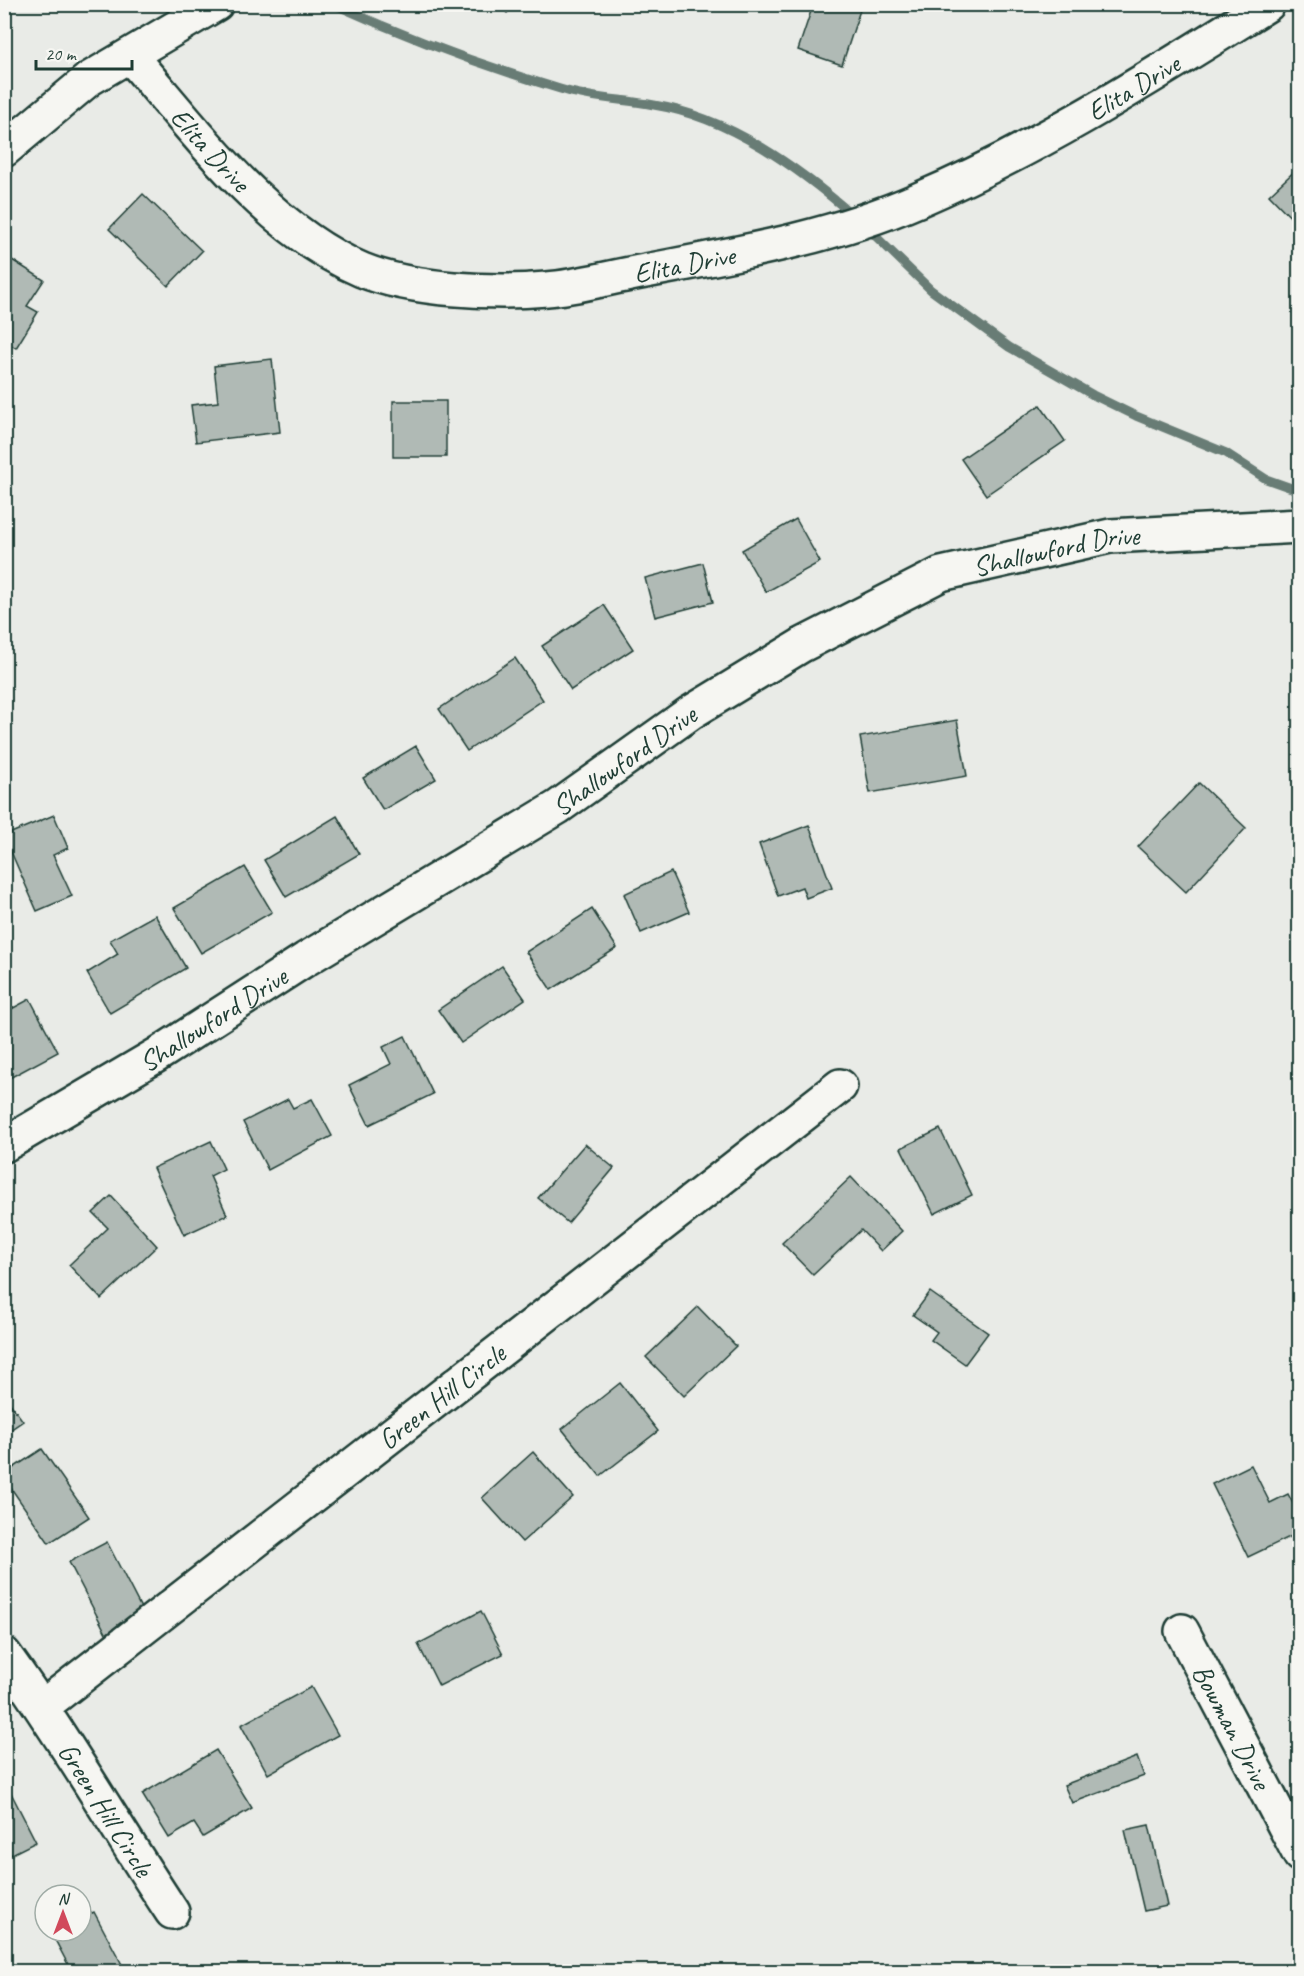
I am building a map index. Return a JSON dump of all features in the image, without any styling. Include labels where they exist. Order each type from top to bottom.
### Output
[{"type":"street","points":[[4,150],[89,79],[131,57],[216,4]]},
{"type":"street","name":"Elita Drive","points":[[131,57],[202,139],[258,198],[305,239],[363,271],[442,289],[548,289],[791,243],[917,201],[1075,124],[1268,4]]},
{"type":"street","name":"Shallowford Drive","points":[[4,1145],[158,1055],[306,959],[558,807],[690,713],[802,645],[941,574],[1110,536],[1299,526]]},
{"type":"street","name":"Green Hill Circle","points":[[42,1707],[840,1086]]},
{"type":"street","name":"Bowman Drive","points":[[1182,1631],[1299,1855]]},
{"type":"street","name":"Green Hill Circle","points":[[4,1654],[42,1707],[108,1815],[172,1912]]},
{"type":"building","points":[[498,4],[515,4],[507,13]]},
{"type":"building","points":[[794,4],[862,4],[842,65],[798,50],[811,11]]},
{"type":"building","points":[[1300,166],[1300,227],[1269,195]]},
{"type":"building","points":[[143,194],[202,251],[168,286],[109,229]]},
{"type":"building","points":[[4,255],[44,280],[27,306],[38,312],[16,348],[4,341]]},
{"type":"building","points":[[272,359],[280,432],[196,442],[191,405],[218,402],[214,366]]},
{"type":"building","points":[[393,401],[446,401],[446,457],[393,457]]},
{"type":"building","points":[[1040,405],[1065,441],[986,495],[961,459]]},
{"type":"building","points":[[796,519],[820,562],[766,592],[742,550]]},
{"type":"building","points":[[703,563],[713,602],[655,617],[645,578]]},
{"type":"building","points":[[604,605],[633,649],[571,690],[542,646]]},
{"type":"building","points":[[515,658],[543,700],[467,751],[439,709]]},
{"type":"building","points":[[957,720],[967,776],[870,793],[860,737]]},
{"type":"building","points":[[416,746],[436,779],[383,810],[363,778]]},
{"type":"building","points":[[1199,783],[1246,828],[1186,892],[1138,847]]},
{"type":"building","points":[[54,815],[68,848],[53,855],[72,896],[37,911],[4,836]]},
{"type":"building","points":[[337,816],[359,854],[286,897],[264,860]]},
{"type":"building","points":[[809,825],[832,888],[806,898],[802,887],[778,896],[759,844]]},
{"type":"building","points":[[245,867],[272,912],[201,953],[174,908]]},
{"type":"building","points":[[671,872],[689,912],[641,933],[624,894]]},
{"type":"building","points":[[592,909],[617,948],[551,990],[526,952]]},
{"type":"building","points":[[155,915],[186,968],[110,1013],[87,973],[118,954],[110,940]]},
{"type":"building","points":[[502,966],[525,999],[461,1043],[438,1010]]},
{"type":"building","points":[[30,999],[58,1052],[4,1081],[4,1013]]},
{"type":"building","points":[[405,1036],[433,1094],[369,1125],[349,1085],[391,1064],[383,1047]]},
{"type":"building","points":[[288,1099],[293,1108],[312,1099],[332,1136],[268,1170],[243,1122]]},
{"type":"building","points":[[940,1129],[972,1195],[934,1214],[901,1148]]},
{"type":"building","points":[[211,1141],[224,1169],[210,1176],[227,1215],[184,1235],[153,1168]]},
{"type":"building","points":[[585,1144],[614,1168],[568,1223],[538,1198]]},
{"type":"building","points":[[851,1177],[902,1231],[881,1251],[861,1230],[813,1275],[782,1243]]},
{"type":"building","points":[[111,1196],[157,1246],[101,1299],[69,1265],[108,1228],[93,1213]]},
{"type":"building","points":[[930,1292],[988,1333],[965,1364],[931,1340],[937,1332],[913,1315]]},
{"type":"building","points":[[698,1307],[736,1346],[684,1396],[646,1357]]},
{"type":"building","points":[[620,1383],[658,1431],[600,1476],[562,1429]]},
{"type":"building","points":[[4,1395],[23,1421],[4,1434]]},
{"type":"building","points":[[42,1449],[89,1517],[49,1543],[4,1478],[4,1474]]},
{"type":"building","points":[[533,1452],[573,1497],[522,1542],[482,1498]]},
{"type":"building","points":[[1251,1465],[1270,1503],[1288,1494],[1300,1517],[1300,1532],[1248,1557],[1212,1484]]},
{"type":"building","points":[[107,1542],[145,1616],[107,1635],[69,1562]]},
{"type":"building","points":[[481,1611],[503,1654],[439,1686],[418,1644]]},
{"type":"building","points":[[311,1687],[338,1735],[268,1774],[241,1725]]},
{"type":"building","points":[[216,1750],[252,1808],[203,1837],[194,1823],[169,1838],[142,1794]]},
{"type":"building","points":[[1137,1757],[1144,1776],[1072,1803],[1064,1785]]},
{"type":"building","points":[[9,1789],[36,1842],[4,1858],[4,1791]]},
{"type":"building","points":[[1149,1825],[1167,1906],[1144,1911],[1125,1830]]},
{"type":"building","points":[[93,1913],[126,1972],[72,1972],[57,1943],[93,1943]]},
{"type":"waterway","points":[[333,4],[388,28],[502,71],[584,95],[654,105],[682,111],[709,121],[736,133],[787,163],[855,217]]},
{"type":"waterway","points":[[865,226],[931,290],[1009,347],[1093,395],[1136,416],[1226,453],[1266,479],[1300,491]]}]
